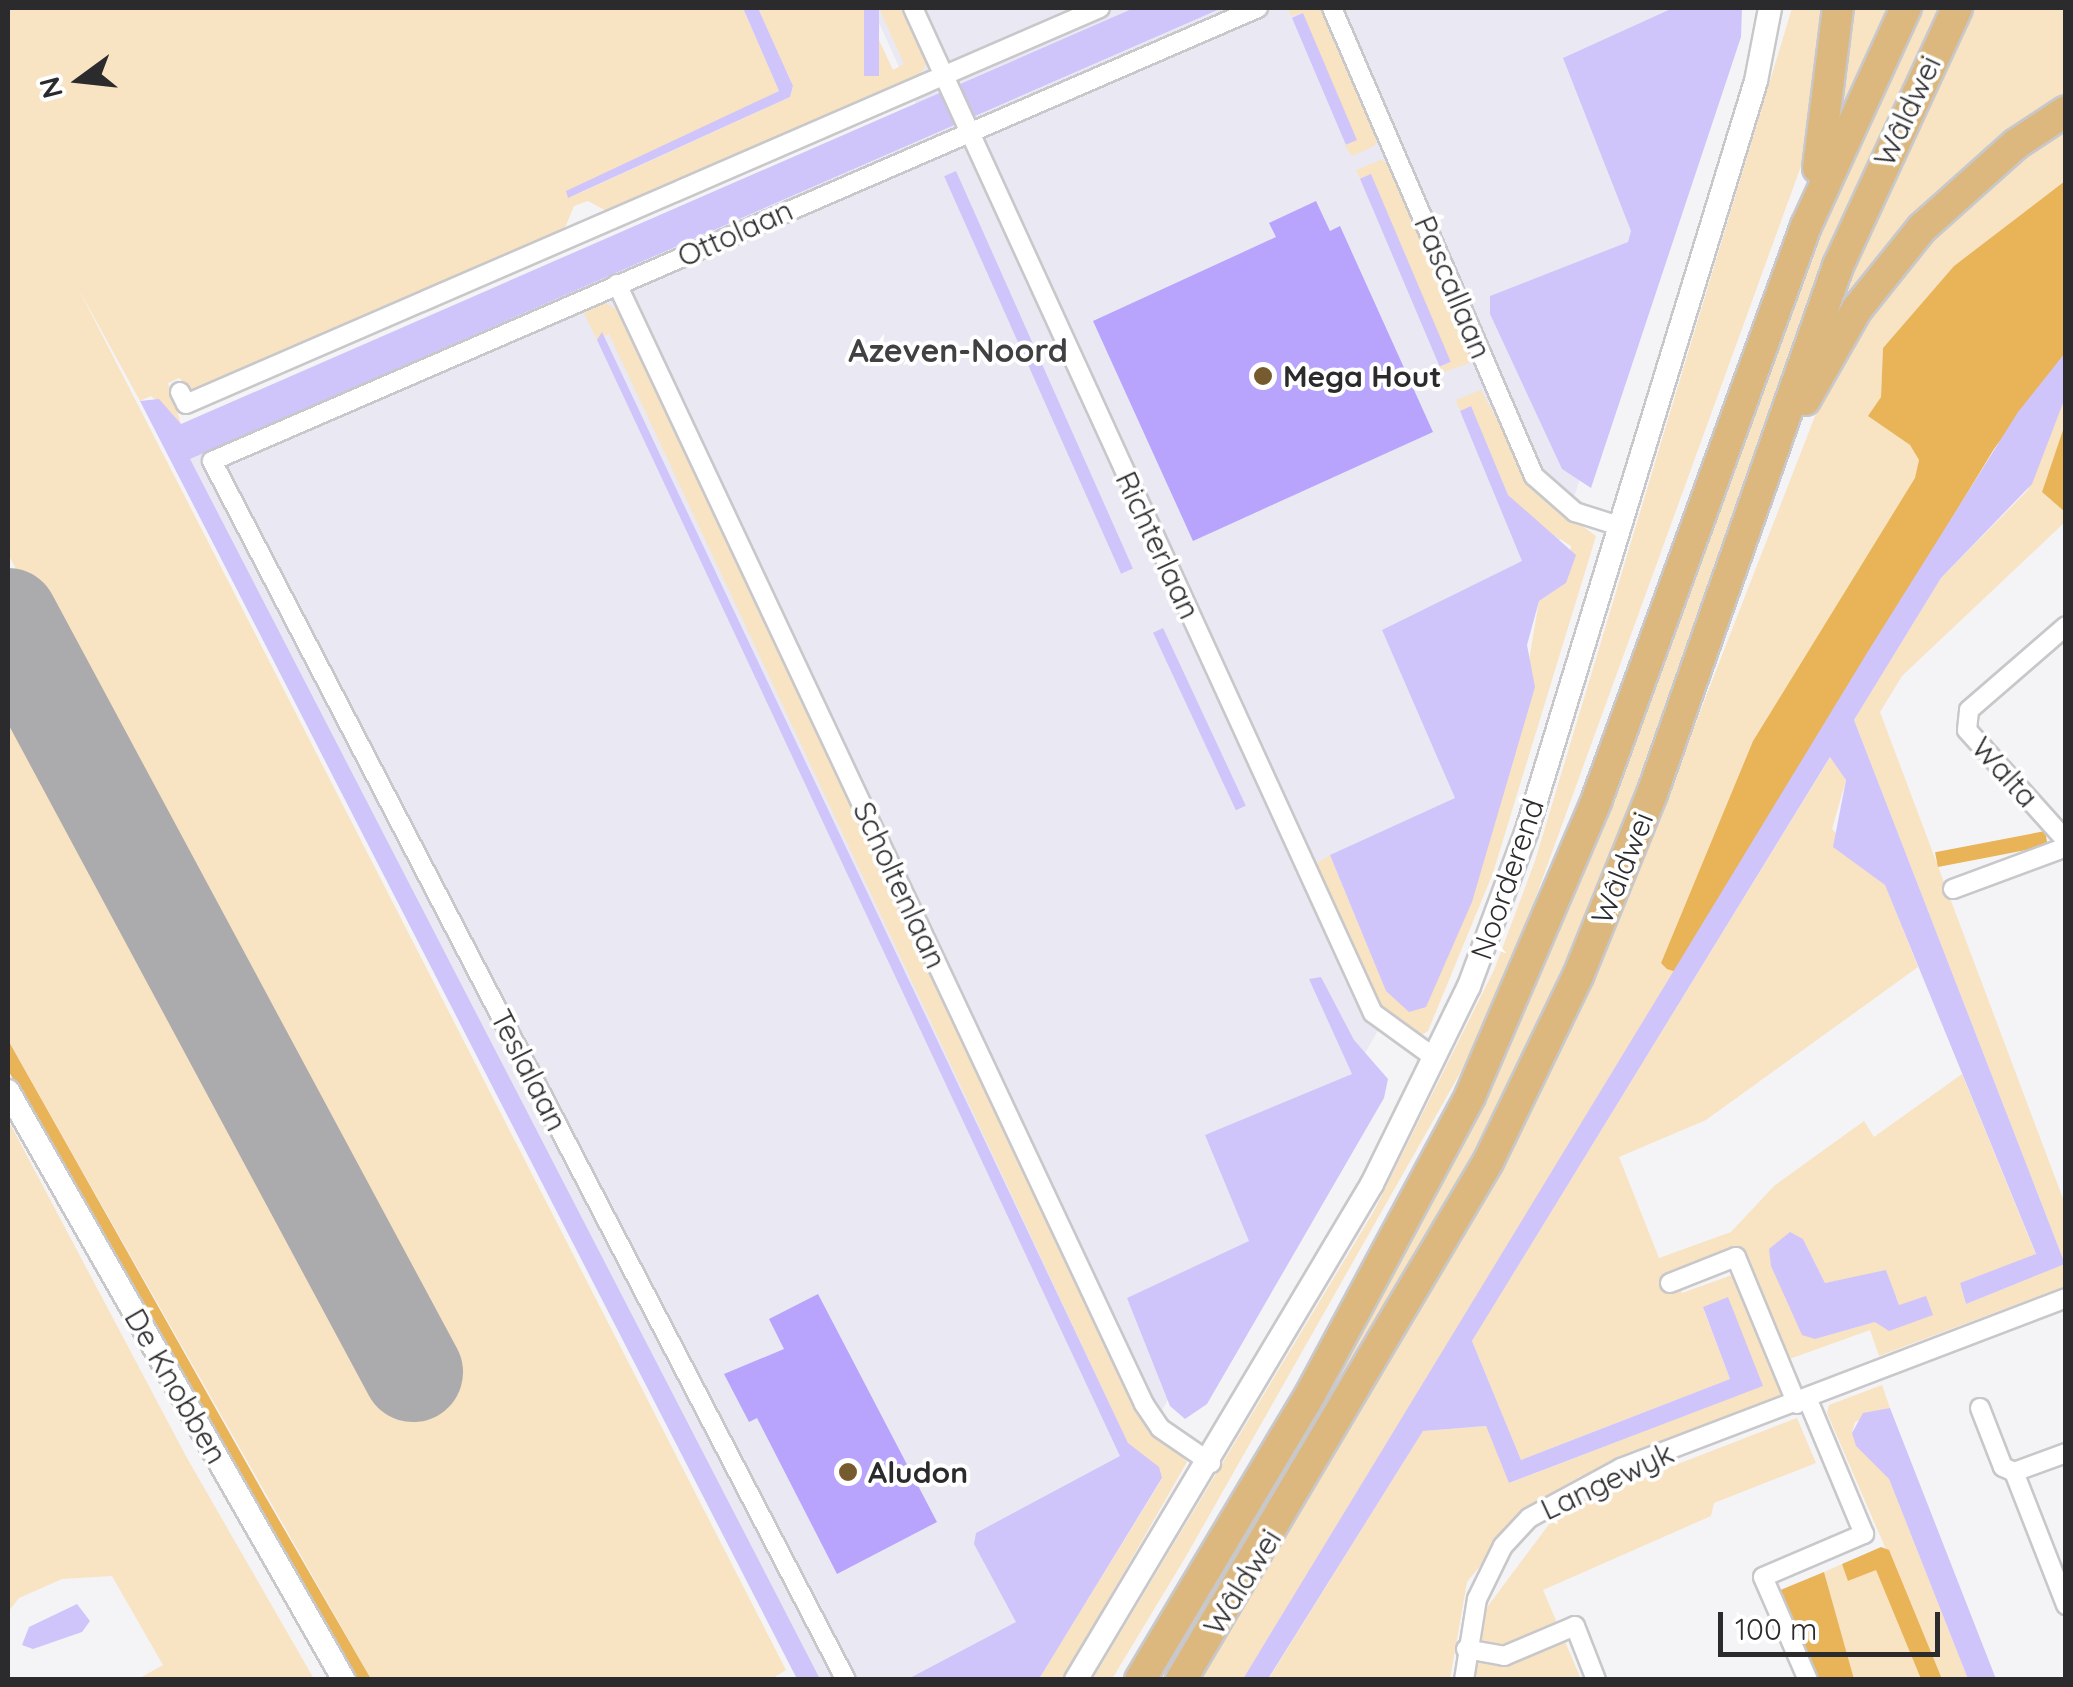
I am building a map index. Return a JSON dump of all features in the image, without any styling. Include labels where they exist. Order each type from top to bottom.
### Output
[{"type":"highway","points":[[1806,226],[1833,88],[1838,8]]},
{"type":"highway","name":"Wâldwei","points":[[1140,1680],[1377,1276],[1485,1063],[1604,782],[1806,226],[1906,8]]},
{"type":"highway","name":"Wâldwei","points":[[1181,1680],[1330,1439],[1536,1068],[1652,794],[1742,528],[1838,266],[1957,8]]},
{"type":"highway","points":[[1742,528],[1820,369],[1889,267],[1958,192],[2066,112]]},
{"type":"street","name":"Richterlaan","points":[[912,8],[1373,1012],[1435,1058]]},
{"type":"street","name":"Ottolaan","points":[[180,392],[186,404],[588,221],[945,80],[1100,8]]},
{"type":"street","name":"Ottolaan","points":[[212,461],[966,129],[1258,8]]},
{"type":"street","name":"Pascallaan","points":[[1332,8],[1534,476],[1574,512],[1616,525]]},
{"type":"street","name":"Noorderend","points":[[1076,1680],[1211,1462],[1435,1058],[1527,830],[1616,525],[1756,81],[1770,8]]},
{"type":"street","name":"Scholtenlaan","points":[[617,284],[1144,1404],[1160,1428],[1211,1462]]},
{"type":"street","name":"Teslalaan","points":[[212,461],[846,1680]]},
{"type":"street","name":"Walta","points":[[2064,842],[1967,730],[1969,710],[2066,626]]},
{"type":"street","points":[[1953,890],[2064,842]]},
{"type":"street","name":"De Knobben","points":[[8,1091],[344,1680]]},
{"type":"street","points":[[1670,1283],[1736,1257],[1864,1534],[1763,1577],[1808,1680]]},
{"type":"street","name":"Langewyk","points":[[1464,1680],[1466,1649],[1491,1567],[1529,1518],[1622,1468],[2066,1298]]},
{"type":"street","points":[[1980,1408],[2003,1467],[2014,1472],[2066,1454]]},
{"type":"street","points":[[2014,1472],[2066,1605]]},
{"type":"street","points":[[1466,1649],[1504,1656],[1575,1626],[1596,1680]]},
{"type":"shaded area","points":[[8,8],[743,8],[779,91],[569,198],[790,97],[793,86],[758,8],[864,8],[893,70],[904,64],[879,8],[906,8],[928,61],[918,79],[610,213],[588,201],[574,206],[562,235],[194,392],[179,378],[168,383],[181,424],[151,396],[140,401],[77,286],[786,1670],[770,1680],[371,1679],[8,1040],[8,689],[385,1388],[440,1358],[8,554]]},
{"type":"shaded area","points":[[743,8],[758,8],[793,86],[790,97],[568,198],[566,191],[779,91]]},
{"type":"shaded area","points":[[864,8],[879,8],[879,76],[864,76]]},
{"type":"shaded area","points":[[872,8],[1716,8],[1713,85],[1418,960],[1009,1679],[810,1679],[174,442],[922,117]]},
{"type":"shaded area","points":[[1134,8],[1222,8],[190,459],[820,1679],[797,1679],[140,401],[159,399],[181,424]]},
{"type":"shaded area","points":[[1288,8],[1325,8],[1379,139],[1374,146],[1352,156],[1345,146],[1356,140],[1303,13],[1291,16]]},
{"type":"shaded area","points":[[1673,8],[1742,8],[1741,37],[1591,488],[1562,469],[1490,314],[1490,296],[1628,242],[1631,231],[1563,58]]},
{"type":"shaded area","points":[[1792,8],[1826,8],[1809,144],[1530,913],[1467,1061],[1185,1558],[1112,1679],[1092,1680],[1374,1211],[1494,970],[1535,861]]},
{"type":"shaded area","points":[[1841,8],[1888,8],[1829,134]]},
{"type":"shaded area","points":[[1919,8],[1947,8],[1554,996],[1415,1270],[1170,1679],[1150,1680],[1426,1198],[1774,334]]},
{"type":"shaded area","points":[[1974,8],[2065,8],[2065,107],[1997,155],[1816,364],[1853,265]]},
{"type":"shaded area","points":[[1303,13],[1357,140],[1346,145],[1292,18]]},
{"type":"shaded area","points":[[2065,127],[2065,181],[1954,266],[1883,348],[1881,397],[1869,416],[1910,445],[1919,460],[1916,478],[1753,741],[1661,963],[1676,972],[1243,1679],[1191,1680],[1549,1069],[1686,748],[1831,375],[1911,258],[2005,170]]},
{"type":"shaded area","points":[[1381,160],[1393,165],[1472,350],[1469,363],[1442,373],[1439,367],[1450,362],[1371,174],[1360,179],[1356,170]]},
{"type":"shaded area","points":[[956,171],[1133,568],[1121,574],[944,176]]},
{"type":"shaded area","points":[[1371,174],[1451,362],[1440,366],[1360,179]]},
{"type":"shaded area","points":[[2065,181],[2065,353],[1994,449],[1676,972],[1667,969],[1661,963],[1753,741],[1915,478],[1919,460],[1910,445],[1868,416],[1881,397],[1883,348],[1954,266]]},
{"type":"shaded area","points":[[602,301],[621,312],[1138,1409],[1187,1462],[1063,1679],[1039,1679],[1162,1479],[1128,1443],[609,334],[597,340],[582,309]]},
{"type":"shaded area","points":[[602,332],[1128,1443],[1159,1467],[1162,1478],[1039,1679],[908,1679],[1016,1622],[974,1544],[976,1533],[1120,1456],[597,340]]},
{"type":"shaded area","points":[[2065,353],[2065,398],[2032,484],[1941,578],[1854,720],[2065,1264],[1966,1304],[1960,1283],[2036,1254],[1885,885],[1833,847],[1846,780],[1830,757],[1472,1341],[1521,1460],[1730,1379],[1703,1307],[1728,1297],[1763,1386],[1509,1483],[1486,1426],[1423,1431],[1268,1679],[1243,1679],[1867,653],[2018,412]]},
{"type":"shaded area","points":[[1481,390],[1536,492],[1596,536],[1493,873],[1428,1031],[1415,1039],[1382,1013],[1312,866],[1330,855],[1386,991],[1410,1012],[1529,661],[1539,601],[1566,583],[1571,546],[1527,518],[1508,495],[1471,407],[1460,411],[1456,400]]},
{"type":"shaded area","points":[[2065,398],[2065,424],[2042,492],[2065,512],[2065,522],[1902,676],[1880,712],[2065,1204],[2065,1264],[1854,720],[1941,578],[2028,490]]},
{"type":"shaded area","points":[[1471,406],[1508,495],[1576,555],[1566,583],[1539,601],[1527,645],[1535,687],[1472,902],[1426,1007],[1409,1012],[1386,991],[1330,855],[1455,798],[1382,630],[1522,561],[1460,411]]},
{"type":"shaded area","points":[[2065,424],[2065,512],[2042,492]]},
{"type":"shaded area","points":[[1163,628],[1246,806],[1236,810],[1153,633]]},
{"type":"shaded area","points":[[1831,756],[1846,780],[1832,829],[1885,884],[1918,967],[1706,1120],[1619,1157],[1659,1258],[1731,1232],[1774,1186],[1864,1121],[1874,1137],[1962,1074],[2036,1255],[1960,1283],[1966,1304],[2065,1264],[2065,1286],[1879,1356],[1870,1330],[1784,1361],[1739,1251],[1675,1275],[1682,1293],[1735,1274],[1783,1396],[1579,1477],[1528,1507],[1467,1582],[1450,1679],[1268,1680],[1423,1431],[1486,1426],[1510,1483],[1762,1386],[1703,1308],[1730,1379],[1521,1460],[1472,1341]],"holes":[[[1803,1239],[1825,1283],[1886,1271],[1899,1305],[1875,1322],[1815,1339]]]},
{"type":"shaded area","points":[[2045,831],[2048,846],[1938,867],[1935,852]]},
{"type":"shaded area","points":[[1321,977],[1354,1040],[1388,1079],[1384,1098],[1207,1404],[1185,1419],[1170,1406],[1127,1298],[1249,1241],[1205,1135],[1352,1074],[1309,979]]},
{"type":"shaded area","points":[[8,1040],[371,1679],[350,1679],[8,1070]]},
{"type":"shaded area","points":[[8,1120],[187,1458],[314,1679],[138,1679],[163,1665],[112,1576],[62,1579],[19,1598],[8,1612]]},
{"type":"shaded area","points":[[1790,1232],[1803,1239],[1825,1283],[1886,1270],[1899,1305],[1926,1296],[1933,1315],[1889,1331],[1875,1322],[1815,1339],[1802,1335],[1771,1266],[1769,1249]]},
{"type":"shaded area","points":[[1882,1385],[1890,1408],[1855,1422],[1852,1433],[1889,1479],[1968,1679],[1942,1679],[1827,1413],[1829,1405]]},
{"type":"shaded area","points":[[1890,1408],[1996,1679],[1968,1679],[1889,1479],[1856,1446],[1852,1433],[1863,1413]]},
{"type":"shaded area","points":[[1797,1418],[1816,1463],[1714,1503],[1711,1516],[1543,1590],[1581,1679],[1475,1680],[1485,1610],[1550,1523],[1595,1496]]},
{"type":"shaded area","points":[[1881,1547],[1889,1550],[1942,1679],[1921,1679],[1876,1570],[1848,1581],[1842,1564]]},
{"type":"shaded area","points":[[1842,1564],[1849,1581],[1876,1569],[1921,1679],[1854,1679],[1824,1572]]},
{"type":"shaded area","points":[[1824,1572],[1854,1679],[1813,1679],[1778,1591]]},
{"type":"shaded area","points":[[77,1604],[90,1621],[82,1632],[33,1649],[22,1645],[29,1627]]},
{"type":"building","name":"Mega Hout","points":[[1316,201],[1330,231],[1340,226],[1433,432],[1193,541],[1093,321],[1276,237],[1269,223]]},
{"type":"building","name":"Aludon","points":[[818,1294],[937,1522],[837,1574],[757,1418],[749,1422],[724,1374],[784,1349],[769,1319]]},
{"type":"runway","points":[[8,618],[413,1372]]},
{"type":"place","name":"Mega Hout","points":[[1263,376]]},
{"type":"place","name":"Aludon","points":[[848,1472]]},
{"type":"district","name":"Azeven-Noord","points":[[958,350]]}]
